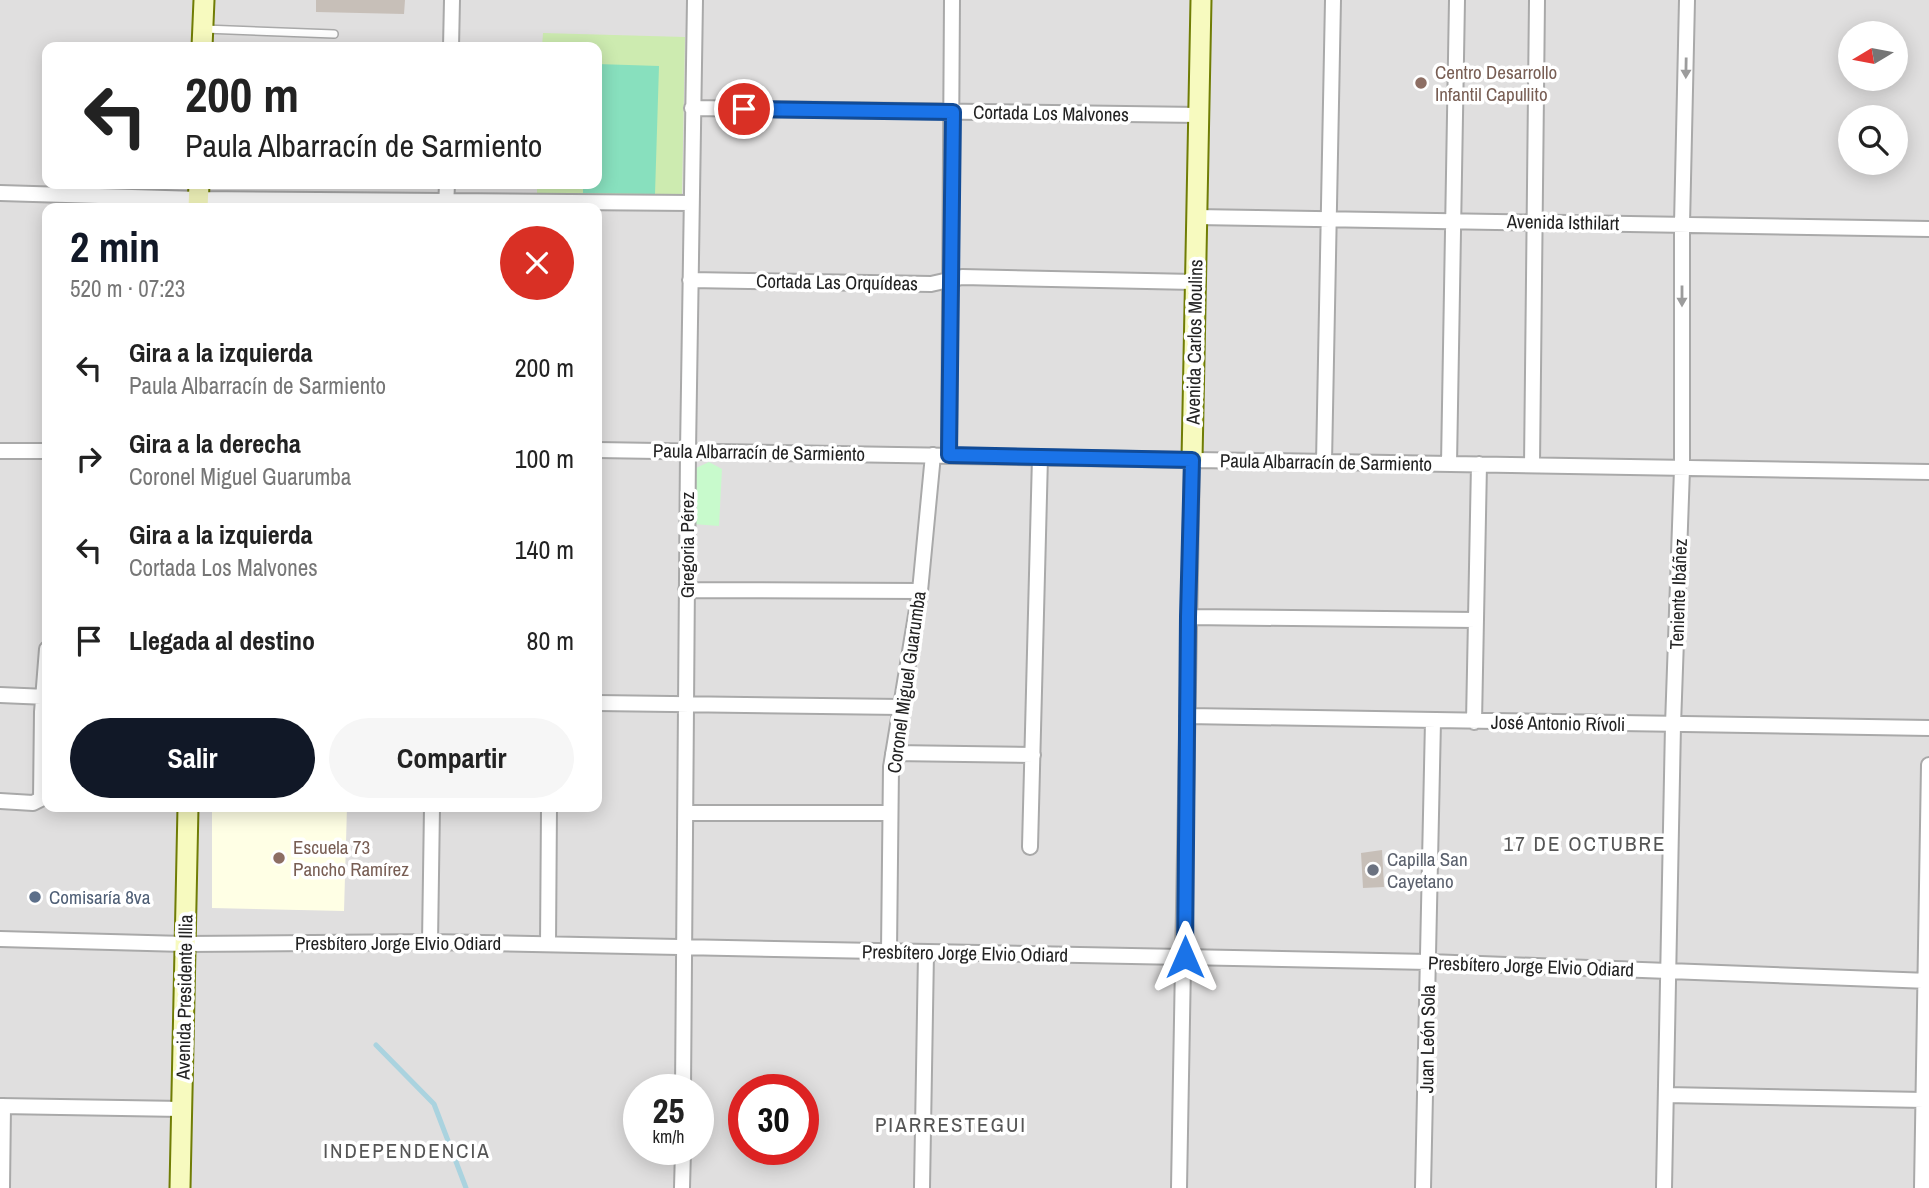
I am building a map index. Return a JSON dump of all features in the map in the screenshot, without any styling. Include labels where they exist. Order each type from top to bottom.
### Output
[{"type":"street","points":[[203,38],[204,0]]},
{"type":"street","points":[[451,42],[452,0]]},
{"type":"street","name":"Gregoria Pérez","points":[[683,1074],[686,590],[695,0]]},
{"type":"street","points":[[949,455],[952,0]]},
{"type":"street","name":"Avenida Carlos Moulins","points":[[1179,1188],[1201,0]]},
{"type":"street","points":[[1324,462],[1333,0]]},
{"type":"street","points":[[1449,464],[1457,0]]},
{"type":"street","points":[[1532,465],[1537,0]]},
{"type":"street","name":"Teniente Ibáñez","points":[[1664,1188],[1673,725],[1682,469],[1682,224],[1687,0]]},
{"type":"street","name":"Cortada Los Malvones","points":[[692,108],[1199,115]]},
{"type":"street","points":[[0,193],[362,203]]},
{"type":"street","points":[[602,204],[691,203]]},
{"type":"street","name":"Avenida Isthilart","points":[[1196,217],[1929,229]]},
{"type":"street","name":"Cortada Las Orquídeas","points":[[690,280],[931,284],[962,277],[1194,282]]},
{"type":"street","name":"Paula Albarracín de Sarmiento","points":[[602,450],[1929,472]]},
{"type":"street","points":[[0,451],[42,451]]},
{"type":"street","name":"Coronel Miguel Guarumba","points":[[889,951],[893,753],[920,591],[933,455]]},
{"type":"street","points":[[1030,847],[1040,457]]},
{"type":"street","points":[[1474,722],[1479,464]]},
{"type":"street","points":[[686,590],[920,591]]},
{"type":"street","points":[[1188,617],[1476,620]]},
{"type":"street","points":[[0,695],[42,696]]},
{"type":"street","points":[[602,703],[901,707]]},
{"type":"street","name":"José Antonio Rívoli","points":[[1187,716],[1929,728]]},
{"type":"street","name":"Juan León Sola","points":[[1423,1188],[1433,721]]},
{"type":"street","points":[[893,753],[1033,755]]},
{"type":"street","points":[[1922,1188],[1928,981],[1929,765]]},
{"type":"street","points":[[0,801],[33,803],[41,799],[42,773]]},
{"type":"street","name":"Avenida Presidente Illia","points":[[180,1188],[188,812]]},
{"type":"street","points":[[430,942],[432,812]]},
{"type":"street","points":[[548,944],[549,812]]},
{"type":"street","points":[[686,813],[890,813]]},
{"type":"street","name":"Presbítero Jorge Elvio Odiard","points":[[0,939],[184,944],[430,942],[685,946],[1429,962],[1928,981]]},
{"type":"street","points":[[922,1188],[926,953]]},
{"type":"street","points":[[1666,1095],[1924,1100]]},
{"type":"street","points":[[2,1188],[2,1106],[182,1109]]},
{"type":"street","points":[[682,1165],[682,1188]]},
{"type":"lane","points":[[203,38],[334,34]]},
{"type":"shaded area","points":[[0,0],[1929,0],[1929,1188],[0,1188]]},
{"type":"shaded area","name":"Escuela 73 Pancho Ramírez","points":[[212,812],[347,812],[344,911],[212,908]]},
{"type":"green space","points":[[543,33],[685,37],[682,196],[537,193],[537,189],[602,189],[602,42],[542,42]]},
{"type":"green space","points":[[602,64],[659,66],[655,194],[583,193],[583,189],[602,189]]},
{"type":"green space","points":[[709,462],[722,469],[719,526],[693,524],[696,468]]},
{"type":"building","points":[[316,0],[405,0],[404,14],[316,12]]},
{"type":"building","name":"Capilla San Cayetano","points":[[1382,850],[1384,887],[1363,888],[1361,853]]},
{"type":"waterway","points":[[376,1045],[434,1104],[466,1188]]},
{"type":"place","name":"Centro Desarrollo Infantil Capullito","points":[[1421,83]]},
{"type":"place","name":"Escuela 73 Pancho Ramírez","points":[[279,858]]},
{"type":"place","name":"Capilla San Cayetano","points":[[1373,870]]},
{"type":"place","name":"Comisaría 8va","points":[[35,897]]},
{"type":"district","name":"17 DE OCTUBRE","points":[[1585,843]]},
{"type":"district","name":"PIARRESTEGUI","points":[[951,1124]]},
{"type":"district","name":"INDEPENDENCIA","points":[[407,1150]]},
{"type":"route","points":[[744,109],[953,112],[949,455],[1192,460],[1185,957]]}]
